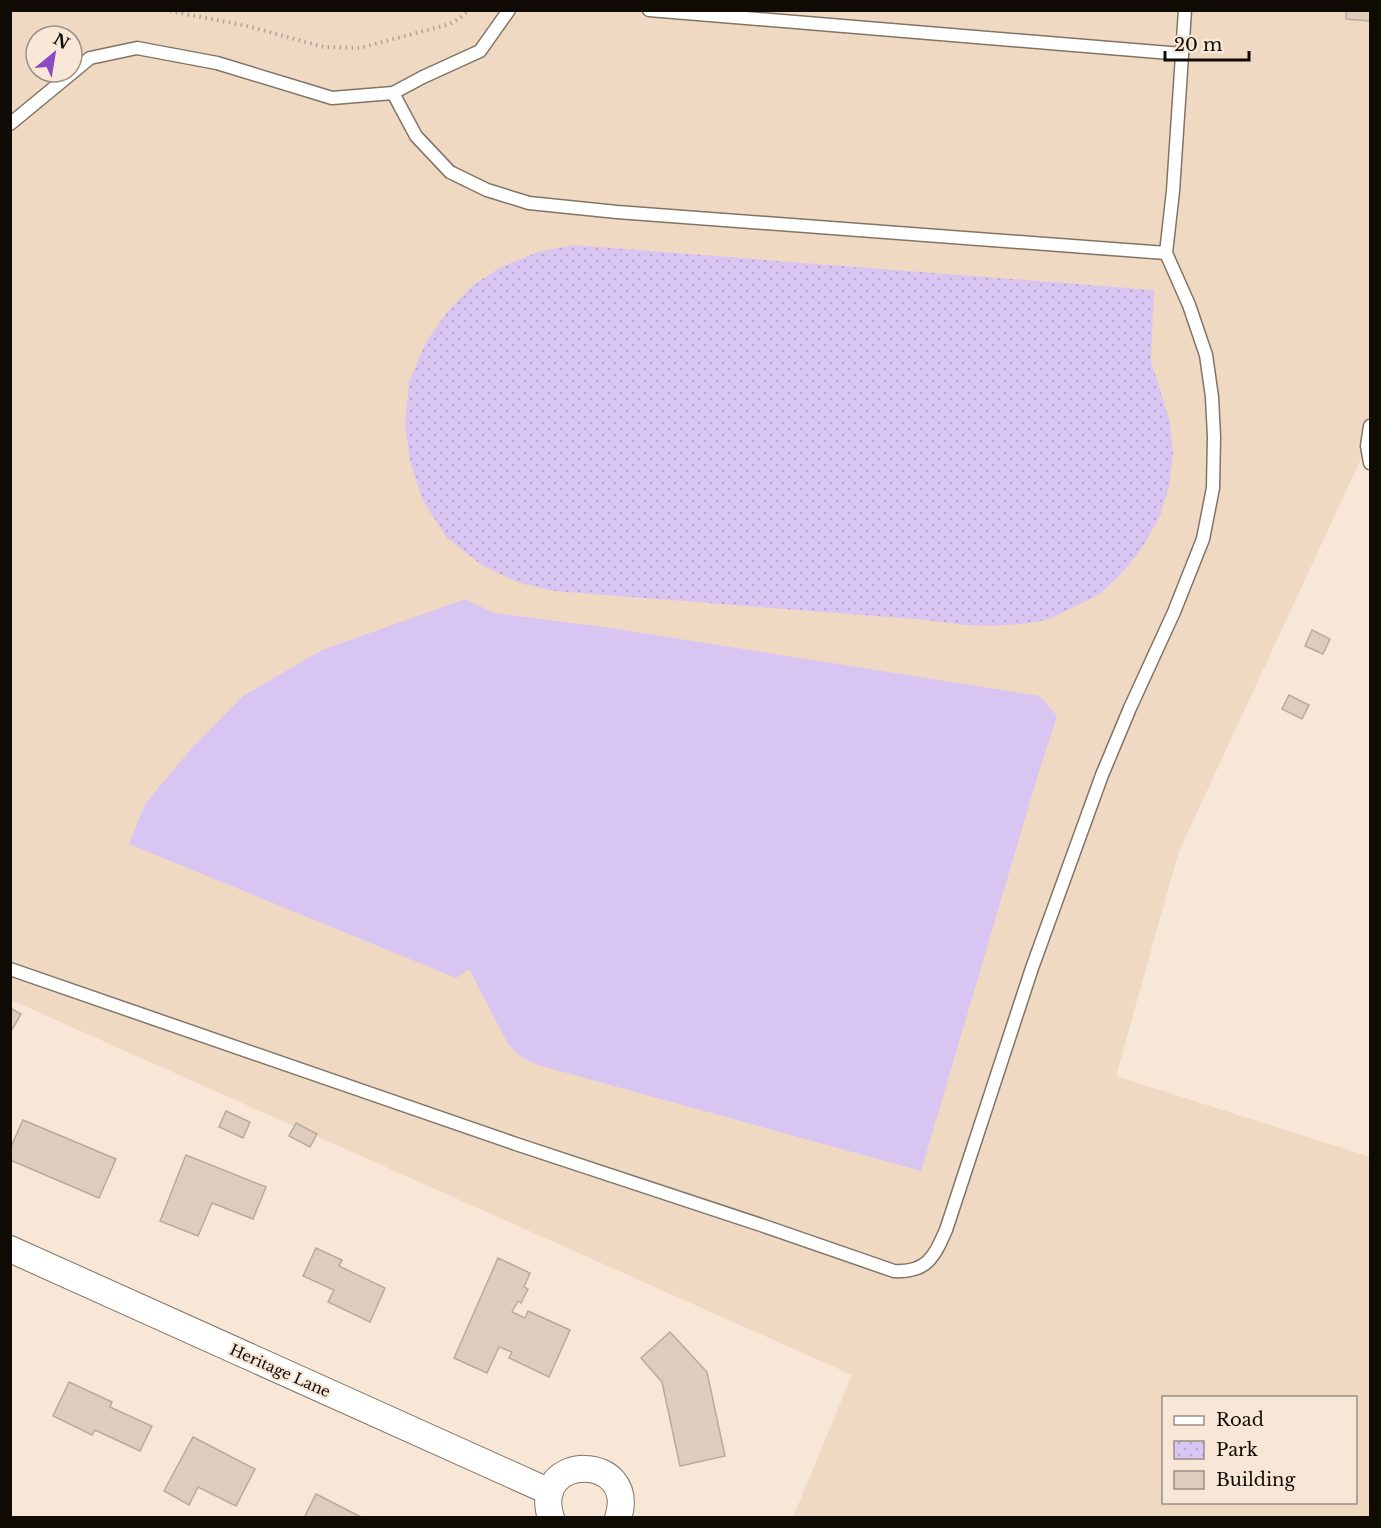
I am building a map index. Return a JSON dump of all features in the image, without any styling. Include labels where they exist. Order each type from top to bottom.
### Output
[{"type":"street","name":"Heritage Lane","points":[[10,1249],[550,1505],[560,1477],[570,1470],[594,1469],[605,1474],[614,1483],[623,1515]]},
{"type":"lane","points":[[10,124],[90,58],[138,48],[217,63],[332,98],[393,93],[480,51],[509,10]]},
{"type":"lane","points":[[649,10],[1182,54]]},
{"type":"lane","points":[[10,969],[516,1144],[894,1271],[908,1272],[921,1268],[932,1257],[946,1230],[1032,968],[1102,775],[1174,612],[1203,539],[1213,488],[1215,437],[1212,397],[1206,355],[1189,305],[1166,253],[1173,191],[1185,10]]},
{"type":"lane","points":[[393,93],[416,136],[450,172],[487,190],[529,203],[617,212],[1166,253]]},
{"type":"lane","points":[[1371,426],[1367,446],[1371,463]]},
{"type":"path","points":[[164,10],[243,25],[324,47],[360,48],[450,24],[468,10]]},
{"type":"shaded area","points":[[11,11],[1370,11],[1370,435],[1367,446],[1179,851],[1116,1076],[1370,1157],[1370,1517],[793,1517],[852,1375],[11,1000]]},
{"type":"green space","points":[[573,245],[1154,290],[1151,361],[1170,422],[1173,454],[1169,488],[1158,520],[1140,551],[1100,594],[1047,620],[993,626],[554,591],[520,583],[483,566],[447,538],[423,501],[410,461],[405,424],[409,382],[426,342],[448,311],[473,285],[501,267],[538,252]]},
{"type":"green space","points":[[465,599],[494,613],[604,627],[1040,696],[1057,716],[921,1171],[538,1065],[520,1056],[508,1044],[469,969],[456,978],[129,844],[145,804],[190,750],[243,696],[322,650]]},
{"type":"building","points":[[1346,10],[1370,10],[1370,21],[1346,19]]},
{"type":"building","points":[[1312,630],[1330,639],[1323,654],[1305,646]]},
{"type":"building","points":[[1289,695],[1309,705],[1302,719],[1282,709]]},
{"type":"building","points":[[10,1008],[21,1014],[10,1033]]},
{"type":"building","points":[[226,1111],[250,1122],[243,1138],[219,1127]]},
{"type":"building","points":[[23,1120],[116,1159],[99,1198],[10,1160],[10,1149]]},
{"type":"building","points":[[296,1123],[317,1134],[310,1147],[289,1136]]},
{"type":"building","points":[[186,1155],[266,1187],[253,1219],[212,1203],[198,1236],[160,1221]]},
{"type":"building","points":[[316,1248],[342,1260],[339,1266],[385,1288],[370,1322],[328,1302],[334,1290],[303,1276]]},
{"type":"building","points":[[498,1258],[530,1273],[524,1287],[528,1289],[521,1303],[518,1301],[512,1312],[525,1318],[528,1311],[570,1330],[549,1377],[509,1358],[512,1352],[499,1347],[487,1373],[454,1358]]},
{"type":"building","points":[[670,1332],[707,1372],[725,1456],[680,1466],[662,1382],[641,1358]]},
{"type":"building","points":[[69,1382],[112,1402],[110,1407],[152,1426],[140,1451],[95,1430],[92,1435],[53,1416]]},
{"type":"building","points":[[193,1437],[255,1469],[236,1506],[198,1487],[189,1505],[164,1491]]},
{"type":"building","points":[[316,1494],[363,1518],[304,1518]]}]
